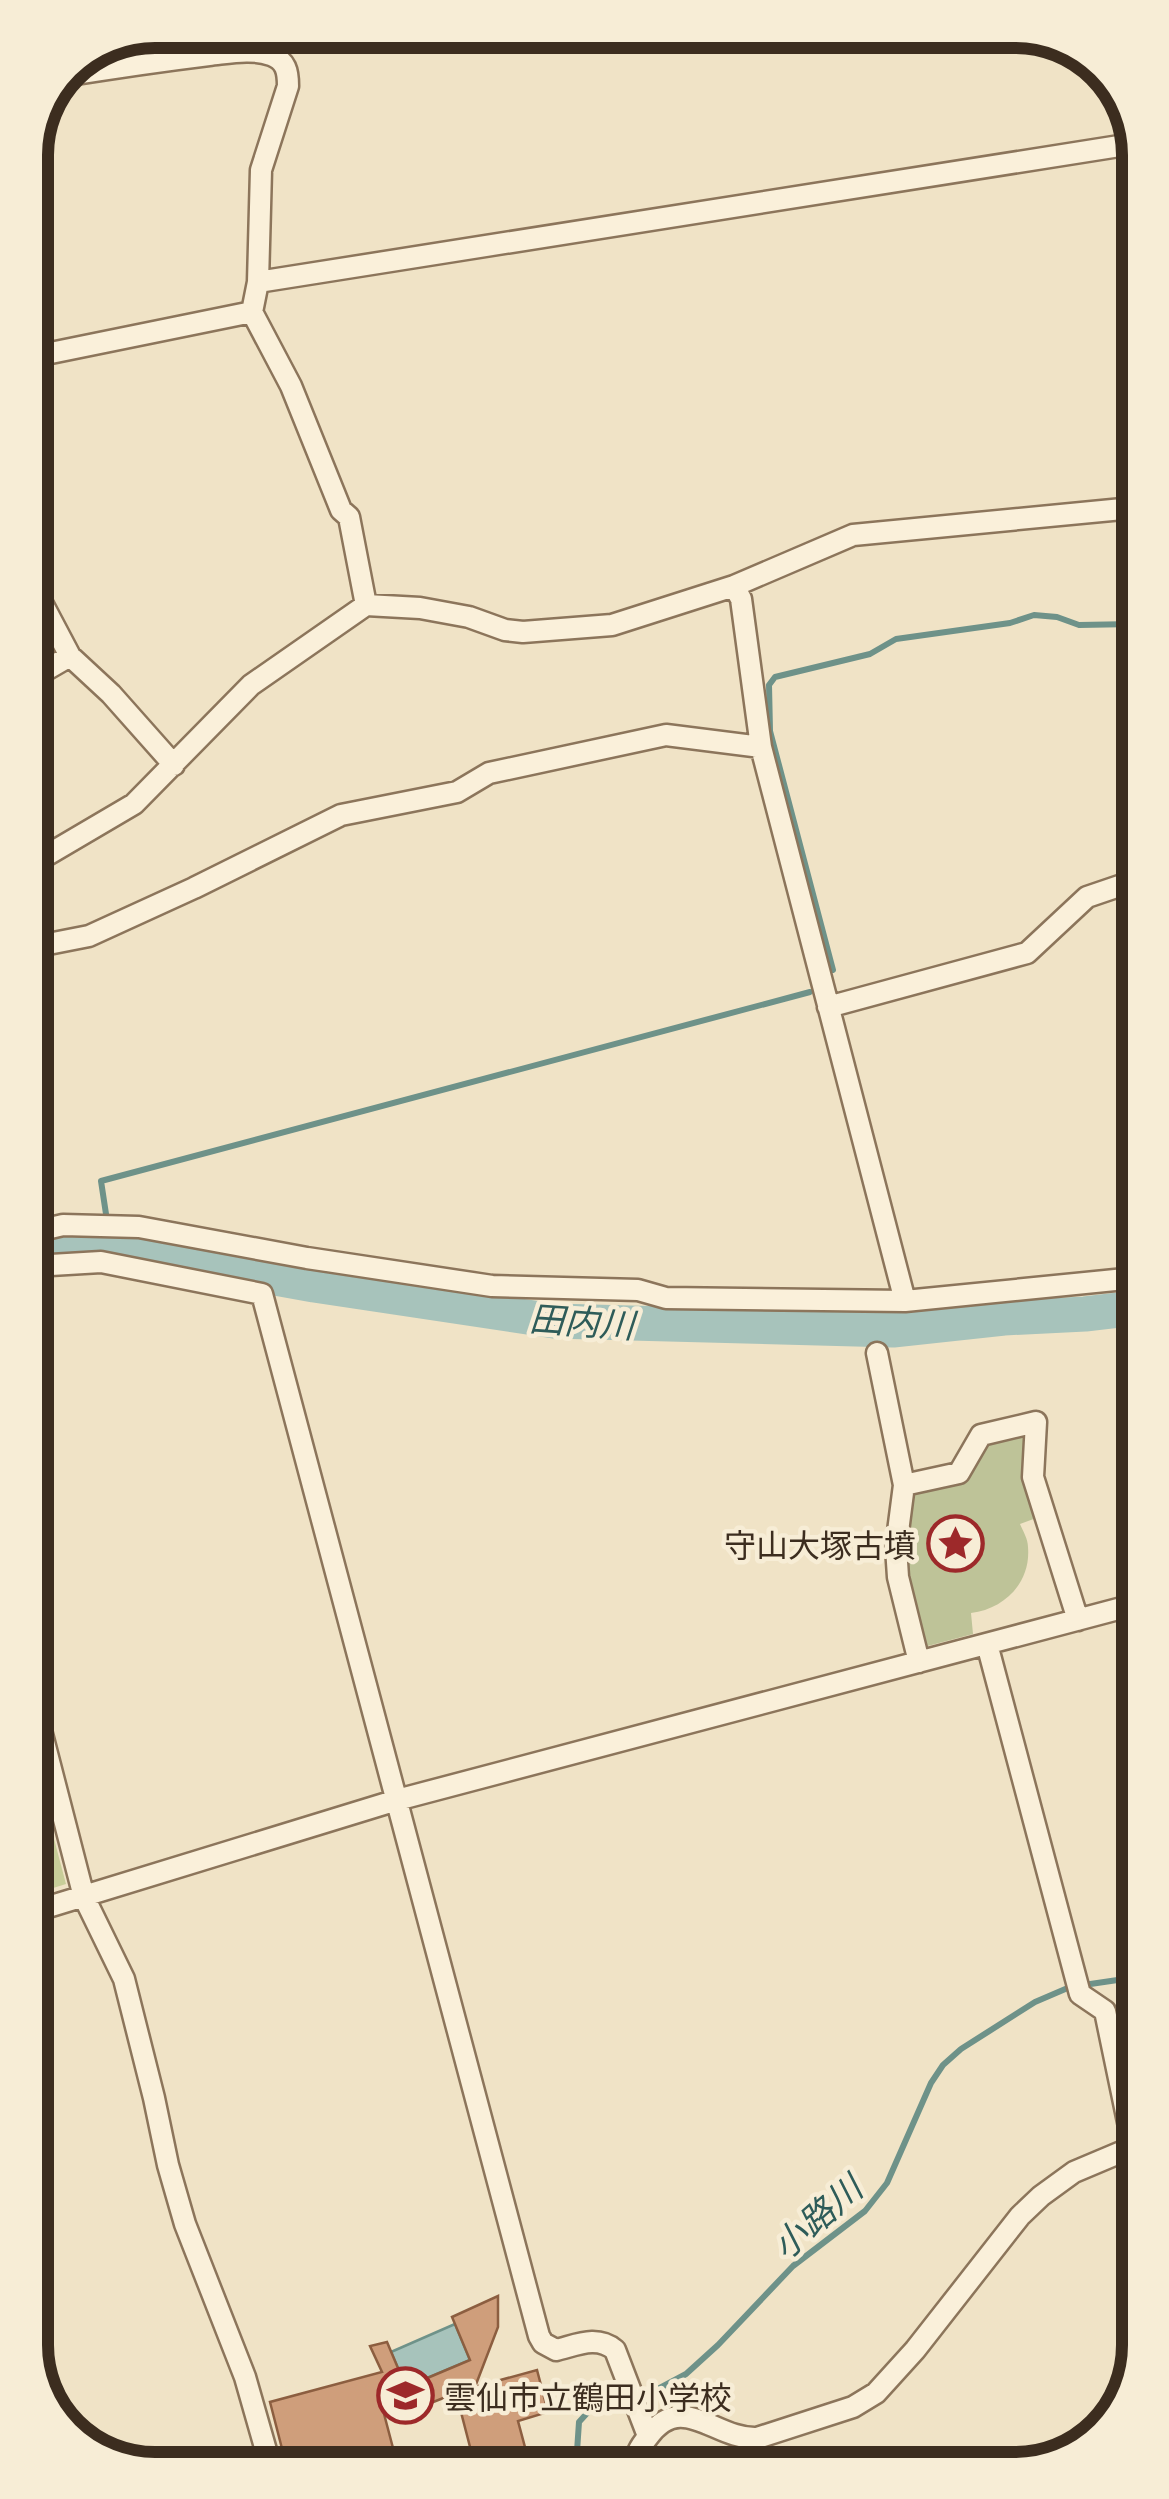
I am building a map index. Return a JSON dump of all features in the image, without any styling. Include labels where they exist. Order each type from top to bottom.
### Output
[{"type":"street","points":[[86,72],[250,51],[270,54],[283,62],[288,86],[261,170],[258,282],[252,312],[291,386],[341,510],[348,516],[366,605]]},
{"type":"street","points":[[258,282],[1121,146]]},
{"type":"street","points":[[48,354],[252,312]]},
{"type":"street","points":[[48,855],[134,804],[251,685],[366,605],[420,608],[523,632],[612,625],[734,586],[853,536],[1122,509]]},
{"type":"street","points":[[734,586],[741,599],[760,747],[905,1301]]},
{"type":"street","points":[[48,614],[70,656],[111,694],[174,766]]},
{"type":"street","points":[[48,669],[70,656]]},
{"type":"street","points":[[48,944],[88,936],[341,815],[457,792],[489,773],[666,735],[760,747]]},
{"type":"street","points":[[828,1007],[1027,953],[1087,897],[1122,885]]},
{"type":"street","points":[[48,1229],[63,1225],[139,1227],[492,1286],[638,1290],[666,1298],[905,1301],[1122,1279]]},
{"type":"street","points":[[47,1265],[100,1262],[262,1294],[542,2342],[556,2350],[597,2340],[610,2345],[648,2436]]},
{"type":"street","points":[[877,1353],[904,1485],[896,1547],[898,1578],[919,1662]]},
{"type":"street","points":[[904,1485],[959,1473],[981,1436],[1036,1422],[1033,1477],[1078,1620]]},
{"type":"street","points":[[47,1908],[398,1800],[1122,1608]]},
{"type":"street","points":[[987,1644],[1080,1994],[1105,2011],[1122,2085]]},
{"type":"street","points":[[47,1754],[84,1897],[124,1979],[185,2224],[245,2377],[266,2451]]},
{"type":"street","points":[[638,2452],[658,2425],[668,2419],[686,2416],[732,2436],[757,2438],[853,2406],[876,2393],[916,2350],[1020,2216],[1074,2172],[1122,2152]]},
{"type":"path","points":[[283,62],[300,48]]},
{"type":"green space","points":[[1026,1431],[1023,1462],[1039,1517],[1020,1524],[1028,1560],[1020,1583],[1004,1600],[971,1613],[973,1634],[924,1647],[904,1578],[909,1488],[964,1476],[985,1440]]},
{"type":"green space","points":[[47,1813],[66,1884],[47,1888]]},
{"type":"water","points":[[455,2324],[470,2360],[406,2387],[391,2352]]},
{"type":"building","points":[[498,2296],[498,2327],[475,2387],[537,2370],[548,2412],[518,2421],[526,2451],[471,2451],[456,2393],[413,2410],[410,2400],[383,2410],[393,2448],[283,2451],[270,2402],[382,2372],[370,2346],[387,2342],[406,2387],[470,2360],[452,2317]]},
{"type":"waterway","points":[[833,970],[770,731],[769,685],[775,677],[870,654],[896,639],[1010,623],[1034,615],[1057,617],[1079,625],[1122,624]]},
{"type":"waterway","points":[[106,1214],[101,1181],[810,992]]},
{"type":"waterway","points":[[108,1235],[110,1248]]},
{"type":"waterway","name":"田内川","points":[[47,1250],[110,1248],[314,1285],[554,1321],[893,1330],[1122,1310]]},
{"type":"waterway","name":"小路川","points":[[577,2451],[579,2422],[590,2410],[641,2398],[686,2374],[793,2266],[865,2211],[887,2183],[931,2083],[961,2049],[1035,2002],[1070,1987],[1122,1979]]},
{"type":"place","name":"守山大塚古墳","points":[[955,1543]]},
{"type":"place","name":"雲仙市立鶴田小学校","points":[[405,2395]]}]
